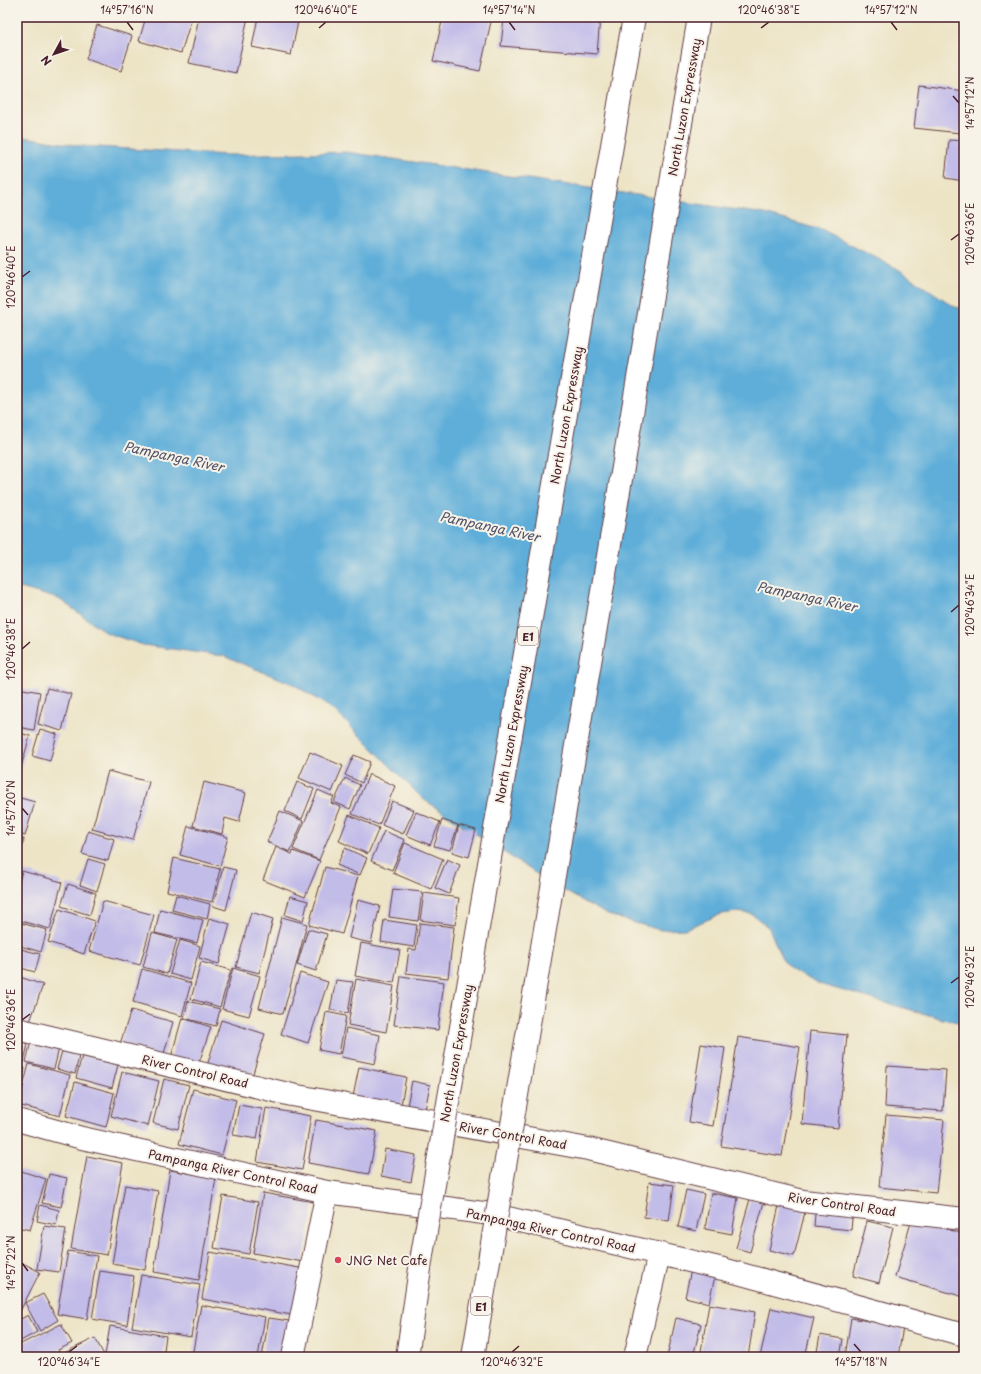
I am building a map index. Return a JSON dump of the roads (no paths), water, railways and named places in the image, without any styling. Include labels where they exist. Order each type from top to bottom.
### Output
[{"type":"main road","name":"North Luzon Expressway","points":[[406,1357],[634,17]]},
{"type":"main road","name":"North Luzon Expressway","points":[[473,1357],[699,17]]},
{"type":"main road","name":"River Control Road","points":[[17,1029],[292,1095],[588,1149],[803,1201],[964,1219]]},
{"type":"main road","name":"Pampanga River Control Road","points":[[17,1120],[82,1138],[327,1192],[491,1214],[723,1269],[964,1335]]},
{"type":"main road","points":[[293,1357],[327,1192]]},
{"type":"main road","points":[[635,1357],[659,1254]]},
{"type":"water","name":"Pampanga River","points":[[17,136],[81,146],[228,155],[346,152],[765,214],[821,230],[898,269],[955,307],[964,309],[964,1023],[947,1020],[819,984],[791,970],[782,959],[769,928],[752,914],[737,912],[721,914],[685,929],[660,930],[608,915],[552,884],[423,799],[334,710],[293,684],[223,656],[143,645],[107,633],[59,599],[17,587]]},
{"type":"place","name":"JNG Net Cafe","points":[[338,1260]]}]
